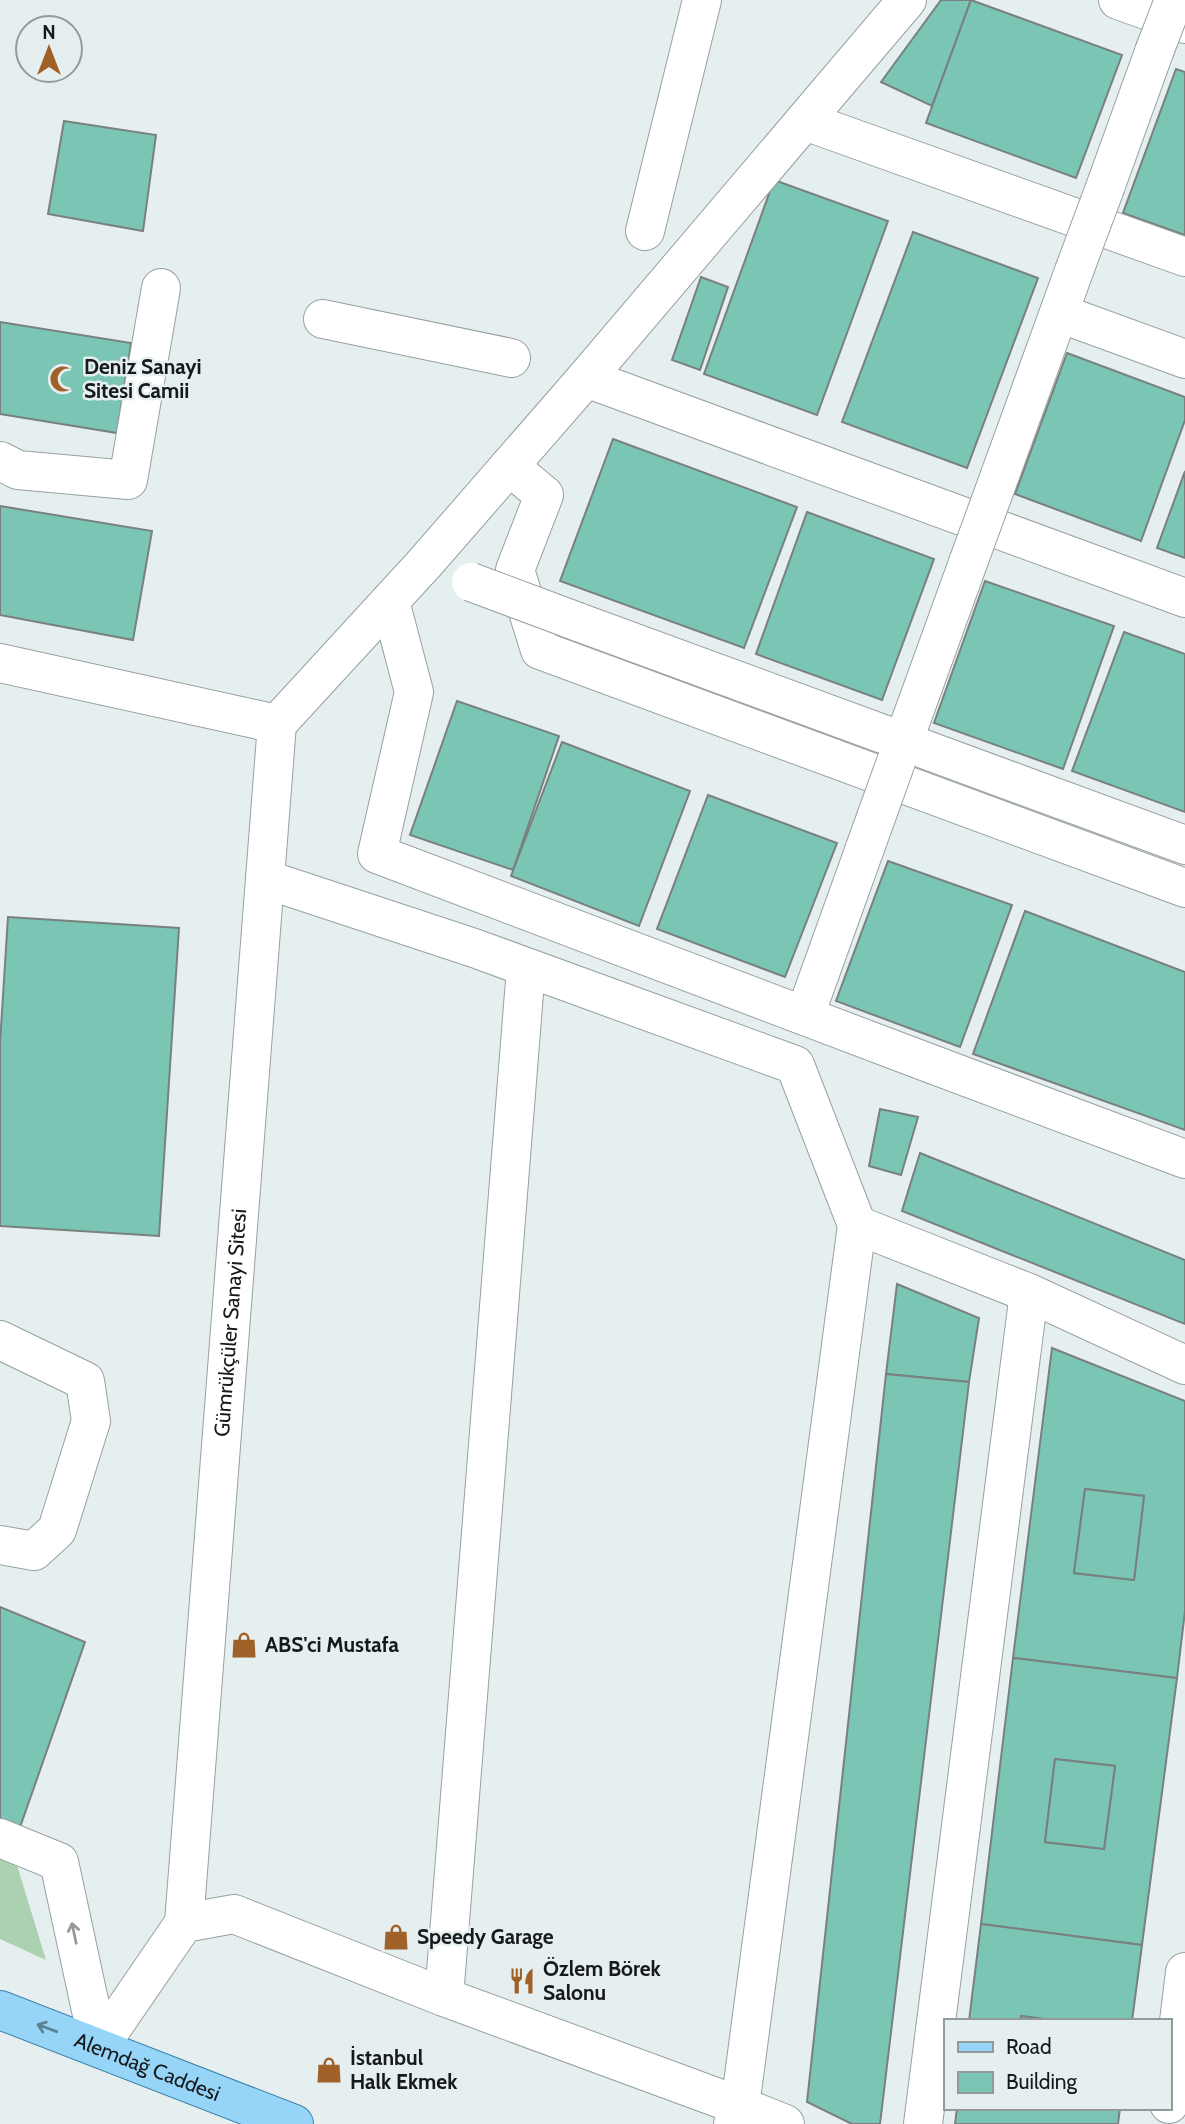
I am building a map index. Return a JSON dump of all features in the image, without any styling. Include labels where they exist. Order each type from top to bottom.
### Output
[{"type":"main road","name":"Alemdağ Caddesi","points":[[0,2010],[293,2124]]},
{"type":"lane","points":[[645,231],[702,0]]},
{"type":"lane","points":[[0,663],[277,724],[424,564],[586,378],[907,0]]},
{"type":"lane","points":[[1118,0],[1185,24]]},
{"type":"lane","points":[[805,1015],[1174,0]]},
{"type":"lane","points":[[805,121],[1185,257]]},
{"type":"lane","points":[[0,461],[18,470],[128,480],[160,288]]},
{"type":"lane","points":[[1059,313],[1185,359]]},
{"type":"lane","points":[[323,319],[510,358]]},
{"type":"lane","points":[[586,378],[1185,598]]},
{"type":"lane","points":[[509,466],[544,495],[515,570],[540,650],[1185,888]]},
{"type":"lane","points":[[424,564],[900,750],[1185,845]]},
{"type":"lane","points":[[390,601],[414,692],[377,854],[805,1015],[916,1060],[1185,1159]]},
{"type":"lane","name":"Gümrükçüler Sanayi Sitesi","points":[[184,1923],[277,724]]},
{"type":"lane","points":[[265,879],[474,948],[795,1065],[857,1224],[737,2115]]},
{"type":"lane","points":[[444,1997],[526,968]]},
{"type":"lane","points":[[857,1224],[1029,1293],[1185,1365]]},
{"type":"lane","points":[[923,2124],[1029,1293]]},
{"type":"lane","points":[[0,1340],[85,1381],[92,1421],[57,1530],[34,1551],[0,1545]]},
{"type":"lane","points":[[0,1838],[59,1862],[99,2047]]},
{"type":"lane","points":[[99,2047],[184,1923],[234,1914],[737,2115],[785,2124]]},
{"type":"lane","points":[[1171,2089],[1185,1972]]},
{"type":"green space","points":[[0,1856],[16,1862],[46,1960],[0,1939]]},
{"type":"building","points":[[941,0],[971,0],[932,106],[881,82]]},
{"type":"building","points":[[971,0],[1122,55],[1076,178],[926,123]]},
{"type":"building","points":[[1176,69],[1185,72],[1185,235],[1123,213]]},
{"type":"building","points":[[64,121],[156,135],[143,231],[48,214]]},
{"type":"building","points":[[774,180],[888,221],[817,415],[704,374]]},
{"type":"building","points":[[913,232],[1038,278],[967,468],[842,422]]},
{"type":"building","points":[[701,277],[728,287],[700,370],[672,360]]},
{"type":"building","name":"Deniz Sanayi Sitesi Camii","points":[[0,322],[131,343],[117,433],[0,414]]},
{"type":"building","points":[[1067,353],[1185,397],[1185,420],[1141,541],[1015,494]]},
{"type":"building","points":[[613,439],[797,507],[744,648],[560,581]]},
{"type":"building","points":[[1185,471],[1185,558],[1157,548]]},
{"type":"building","points":[[0,506],[152,531],[133,640],[0,615]]},
{"type":"building","points":[[807,512],[934,559],[882,700],[756,654]]},
{"type":"building","points":[[985,581],[1114,626],[1063,769],[934,723]]},
{"type":"building","points":[[1124,632],[1185,654],[1185,812],[1072,771]]},
{"type":"building","points":[[457,701],[559,736],[513,870],[410,835]]},
{"type":"building","points":[[562,742],[690,791],[639,926],[511,876]]},
{"type":"building","points":[[708,795],[837,843],[785,977],[657,929]]},
{"type":"building","points":[[888,861],[1012,905],[960,1047],[836,1001]]},
{"type":"building","points":[[1025,911],[1185,972],[1185,1130],[973,1054]]},
{"type":"building","points":[[8,917],[179,928],[159,1236],[0,1226],[0,1043]]},
{"type":"building","points":[[880,1109],[918,1117],[901,1175],[869,1166]]},
{"type":"building","points":[[920,1153],[1185,1260],[1185,1324],[902,1211]]},
{"type":"building","points":[[897,1284],[979,1318],[969,1382],[886,1374]]},
{"type":"building","points":[[1052,1348],[1185,1401],[1185,1611],[1177,1678],[1013,1658]],"holes":[[[1085,1489],[1144,1496],[1134,1580],[1074,1573]]]},
{"type":"building","points":[[886,1374],[969,1382],[880,2124],[852,2124],[807,2102]]},
{"type":"building","points":[[1085,1489],[1144,1496],[1134,1580],[1074,1573]]},
{"type":"building","points":[[0,1607],[85,1642],[12,1850],[0,1844]]},
{"type":"building","points":[[1013,1658],[1177,1678],[1142,1945],[981,1924]],"holes":[[[1055,1759],[1115,1766],[1104,1849],[1045,1842]]]},
{"type":"building","points":[[1055,1759],[1115,1766],[1104,1849],[1045,1842]]},
{"type":"building","points":[[981,1924],[1142,1945],[1132,2019],[1043,2019],[1021,2016],[1021,2019],[969,2019]]},
{"type":"building","points":[[1021,2016],[1043,2019],[1021,2019]]},
{"type":"building","points":[[957,2110],[1120,2110],[1118,2124],[955,2124]]},
{"type":"place","name":"Deniz Sanayi Sitesi Camii","points":[[63,379]]},
{"type":"place","name":"ABS'ci Mustafa","points":[[244,1645]]},
{"type":"place","name":"Speedy Garage","points":[[396,1937]]},
{"type":"place","name":"Özlem Börek Salonu","points":[[522,1981]]},
{"type":"place","name":"İstanbul Halk Ekmek","points":[[329,2070]]}]
